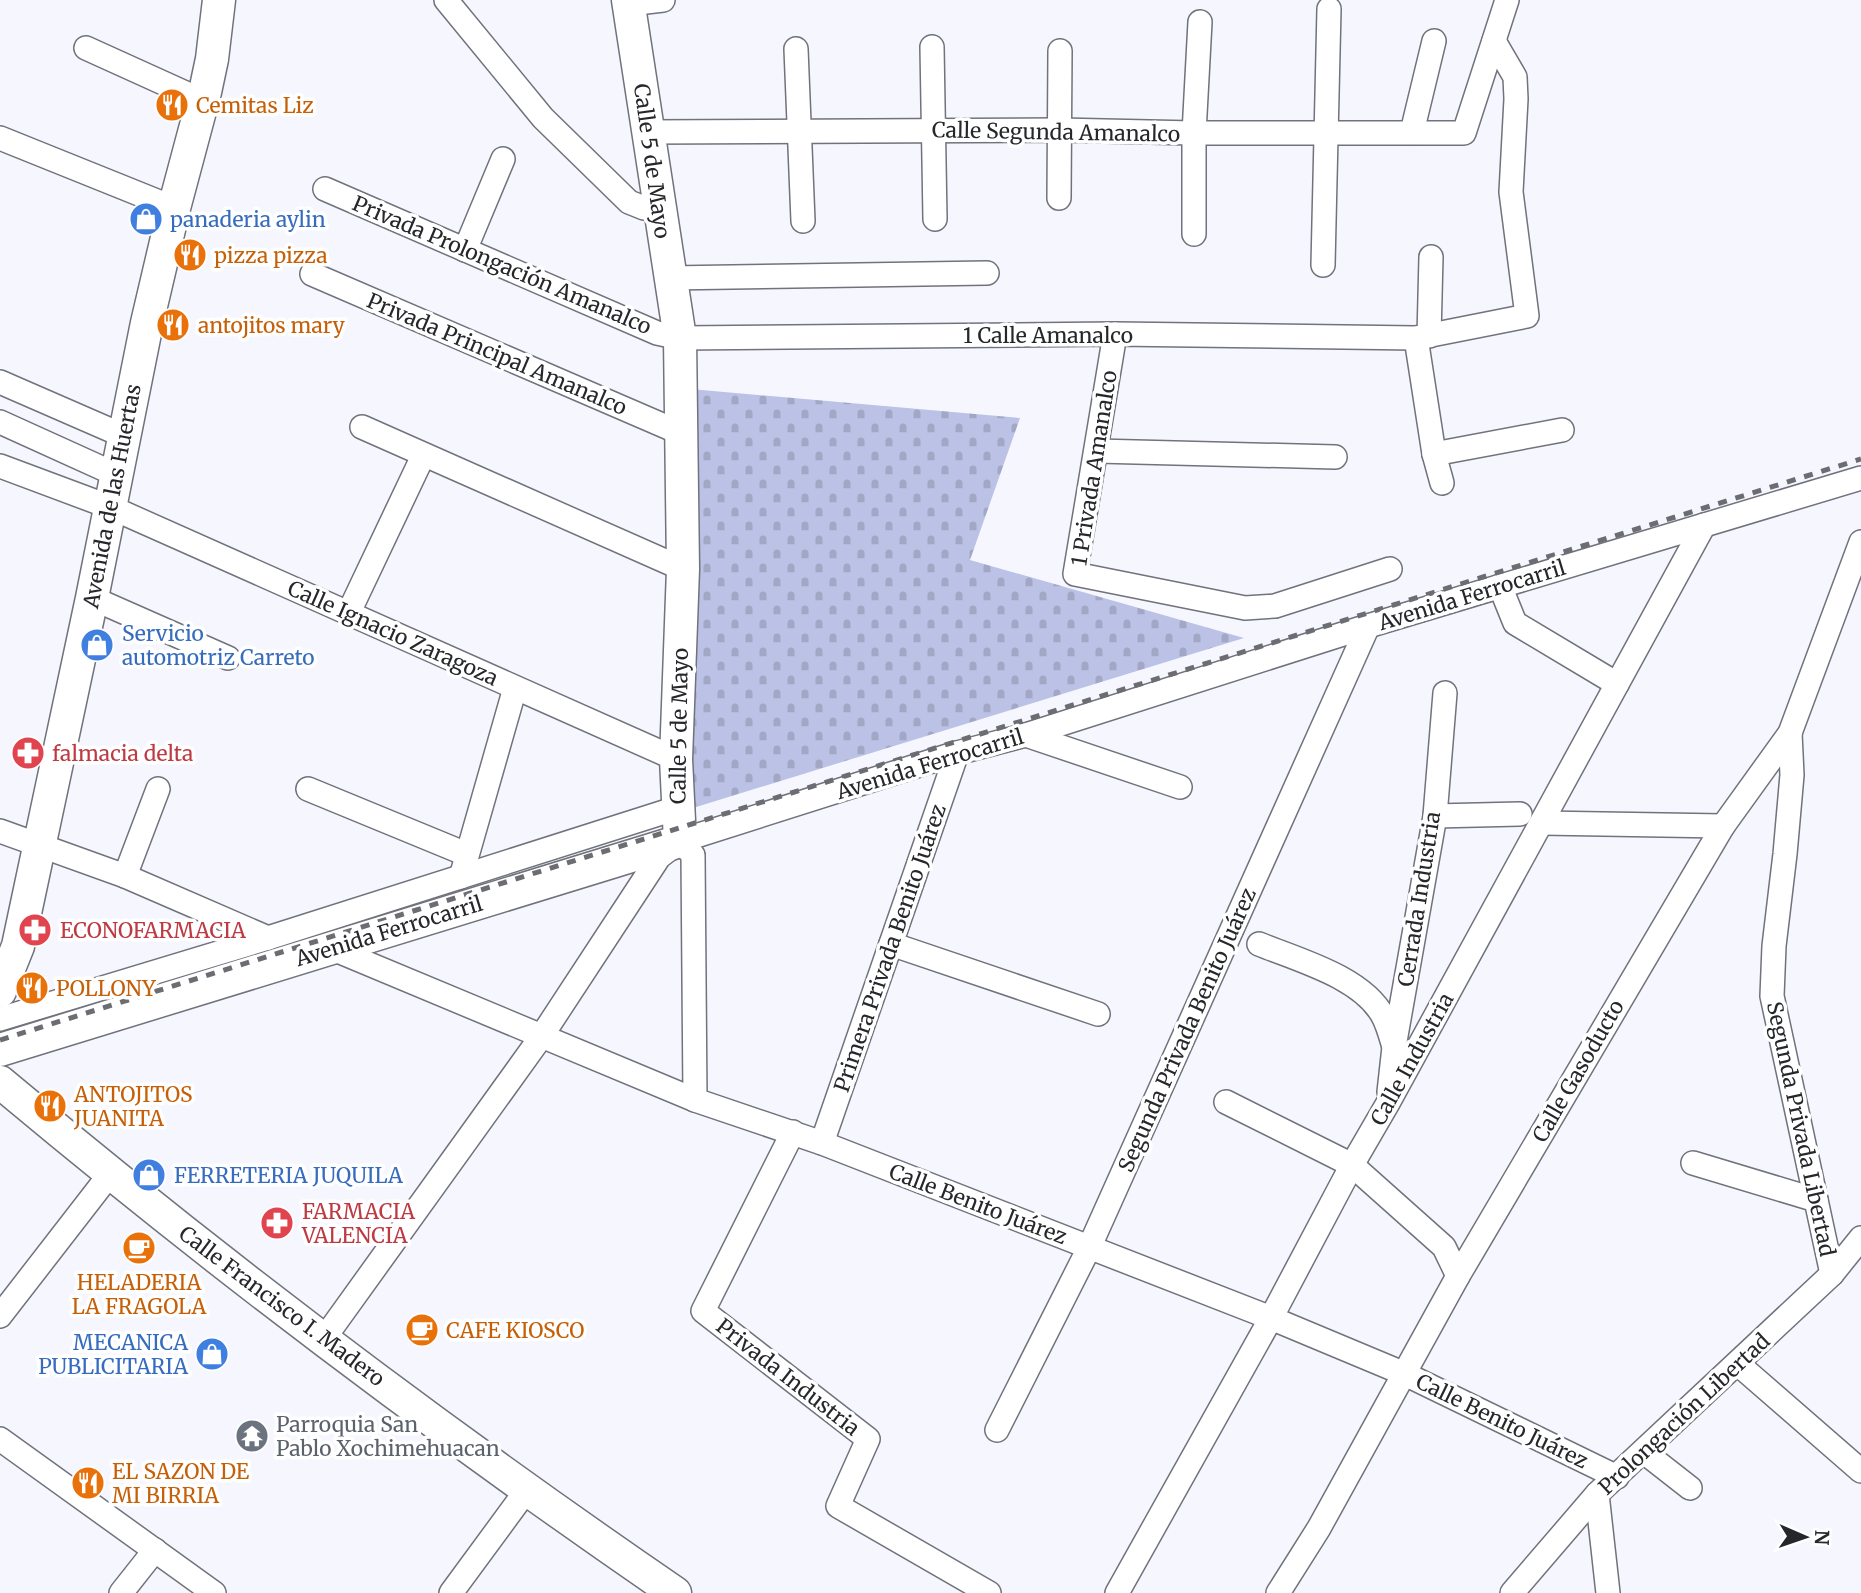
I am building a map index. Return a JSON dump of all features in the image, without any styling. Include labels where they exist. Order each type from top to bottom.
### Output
[{"type":"street","name":"Avenida de las Huertas","points":[[0,990],[18,946],[147,323],[212,59],[219,0]]},
{"type":"street","points":[[446,0],[542,118],[628,202],[644,208],[659,208]]},
{"type":"street","points":[[629,2],[663,0]]},
{"type":"street","points":[[1494,41],[1507,0]]},
{"type":"street","name":"Calle 5 de Mayo","points":[[629,2],[680,338],[683,569],[676,759],[680,841]]},
{"type":"street","points":[[1323,265],[1329,9]]},
{"type":"street","points":[[1194,234],[1194,133],[1199,22]]},
{"type":"street","points":[[1412,132],[1434,41]]},
{"type":"street","name":"Calle Segunda Amanalco","points":[[648,132],[1060,130],[1464,133],[1494,41]]},
{"type":"street","name":"1 Calle Amanalco","points":[[680,338],[1115,334],[1422,337],[1527,316],[1510,192],[1516,99],[1514,77],[1494,41]]},
{"type":"street","points":[[932,47],[935,219]]},
{"type":"street","points":[[86,48],[203,101]]},
{"type":"street","points":[[796,49],[803,221]]},
{"type":"street","points":[[1059,198],[1060,51]]},
{"type":"street","points":[[0,138],[174,208]]},
{"type":"street","points":[[465,250],[503,159]]},
{"type":"street","name":"Privada Prolongación Amanalco","points":[[325,189],[657,333],[680,338]]},
{"type":"street","points":[[1431,257],[1422,337],[1434,454],[1442,483]]},
{"type":"street","points":[[669,278],[987,273]]},
{"type":"street","name":"Privada Principal Amanalco","points":[[312,274],[683,434]]},
{"type":"street","name":"1 Privada Amanalco","points":[[1115,334],[1075,575],[1245,608],[1275,606],[1390,569]]},
{"type":"street","points":[[0,382],[124,436]]},
{"type":"street","points":[[0,422],[117,475]]},
{"type":"street","points":[[362,427],[683,569]]},
{"type":"street","points":[[1434,454],[1562,430]]},
{"type":"street","points":[[1097,451],[1335,457]]},
{"type":"street","points":[[349,612],[424,456]]},
{"type":"street","name":"Calle Ignacio Zaragoza","points":[[0,466],[110,507],[676,759]]},
{"type":"street","name":"Avenida Ferrocarril","points":[[0,1050],[333,949],[957,753],[1026,735],[1368,626],[1861,478]]},
{"type":"street","name":"Calle Industria","points":[[1117,1593],[1271,1318],[1352,1165],[1388,1104],[1704,525]]},
{"type":"street","name":"Calle Gasoducto","points":[[1278,1593],[1319,1528],[1458,1276],[1723,826],[1790,733],[1861,542]]},
{"type":"street","points":[[1500,586],[1515,622],[1617,684]]},
{"type":"street","points":[[92,598],[228,658]]},
{"type":"street","name":"Segunda Privada Benito Juárez","points":[[997,1430],[1089,1248],[1368,626]]},
{"type":"street","points":[[461,877],[515,688]]},
{"type":"street","name":"Cerrada Industria","points":[[1388,1104],[1394,1047],[1434,816],[1445,694]]},
{"type":"street","name":"Segunda Privada Libertad","points":[[1790,733],[1792,775],[1786,854],[1773,946],[1772,996],[1832,1274]]},
{"type":"street","points":[[1026,735],[1180,787]]},
{"type":"street","name":"Primera Privada Benito Juárez","points":[[822,1143],[957,753]]},
{"type":"street","points":[[125,876],[158,789]]},
{"type":"street","points":[[308,789],[466,854]]},
{"type":"street","points":[[0,1019],[268,938],[677,808]]},
{"type":"street","points":[[1434,816],[1520,814]]},
{"type":"street","points":[[1542,823],[1723,826]]},
{"type":"street","points":[[0,831],[125,876],[268,938]]},
{"type":"street","points":[[323,1339],[541,1037],[659,857],[680,841],[693,855],[695,1100]]},
{"type":"street","points":[[891,944],[1098,1014]]},
{"type":"street","points":[[1259,944],[1336,975],[1366,995],[1382,1015],[1394,1047]]},
{"type":"street","name":"Calle Benito Juárez","points":[[333,949],[695,1100],[793,1132],[1271,1318],[1405,1374],[1617,1477]]},
{"type":"street","name":"Calle Francisco I. Madero","points":[[0,1082],[110,1174],[323,1339],[526,1491],[675,1593]]},
{"type":"street","points":[[1226,1102],[1352,1165],[1444,1247],[1458,1276]]},
{"type":"street","name":"Privada Industria","points":[[793,1132],[703,1311],[868,1439],[838,1506],[989,1593]]},
{"type":"street","points":[[1693,1163],[1816,1200]]},
{"type":"street","points":[[0,1316],[110,1174]]},
{"type":"street","name":"Prolongación Libertad","points":[[1511,1593],[1597,1494],[1832,1274],[1861,1238]]},
{"type":"street","points":[[1738,1364],[1861,1471]]},
{"type":"street","points":[[0,1438],[214,1593]]},
{"type":"street","points":[[1644,1452],[1690,1488]]},
{"type":"street","points":[[451,1593],[526,1491]]},
{"type":"street","points":[[1597,1494],[1608,1593]]},
{"type":"street","points":[[121,1593],[155,1550]]},
{"type":"green space","points":[[690,389],[1020,418],[970,560],[1244,638],[693,808]]},
{"type":"railway","points":[[0,1040],[1861,459]]},
{"type":"place","name":"Cemitas Liz","points":[[172,105]]},
{"type":"place","name":"panaderia aylin","points":[[146,219]]},
{"type":"place","name":"pizza pizza","points":[[190,255]]},
{"type":"place","name":"antojitos mary","points":[[173,325]]},
{"type":"place","name":"Servicio automotriz Carreto","points":[[97,645]]},
{"type":"place","name":"falmacia delta","points":[[28,753]]},
{"type":"place","name":"ECONOFARMACIA","points":[[35,930]]},
{"type":"place","name":"POLLONY","points":[[32,988]]},
{"type":"place","name":"ANTOJITOS JUANITA","points":[[50,1106]]},
{"type":"place","name":"FERRETERIA JUQUILA","points":[[149,1175]]},
{"type":"place","name":"FARMACIA VALENCIA","points":[[277,1223]]},
{"type":"place","name":"HELADERIA LA FRAGOLA","points":[[139,1248]]},
{"type":"place","name":"CAFE KIOSCO","points":[[422,1330]]},
{"type":"place","name":"MECANICA PUBLICITARIA","points":[[212,1354]]},
{"type":"place","name":"Parroquia San Pablo Xochimehuacan","points":[[252,1436]]},
{"type":"place","name":"EL SAZON DE MI BIRRIA","points":[[88,1483]]}]
